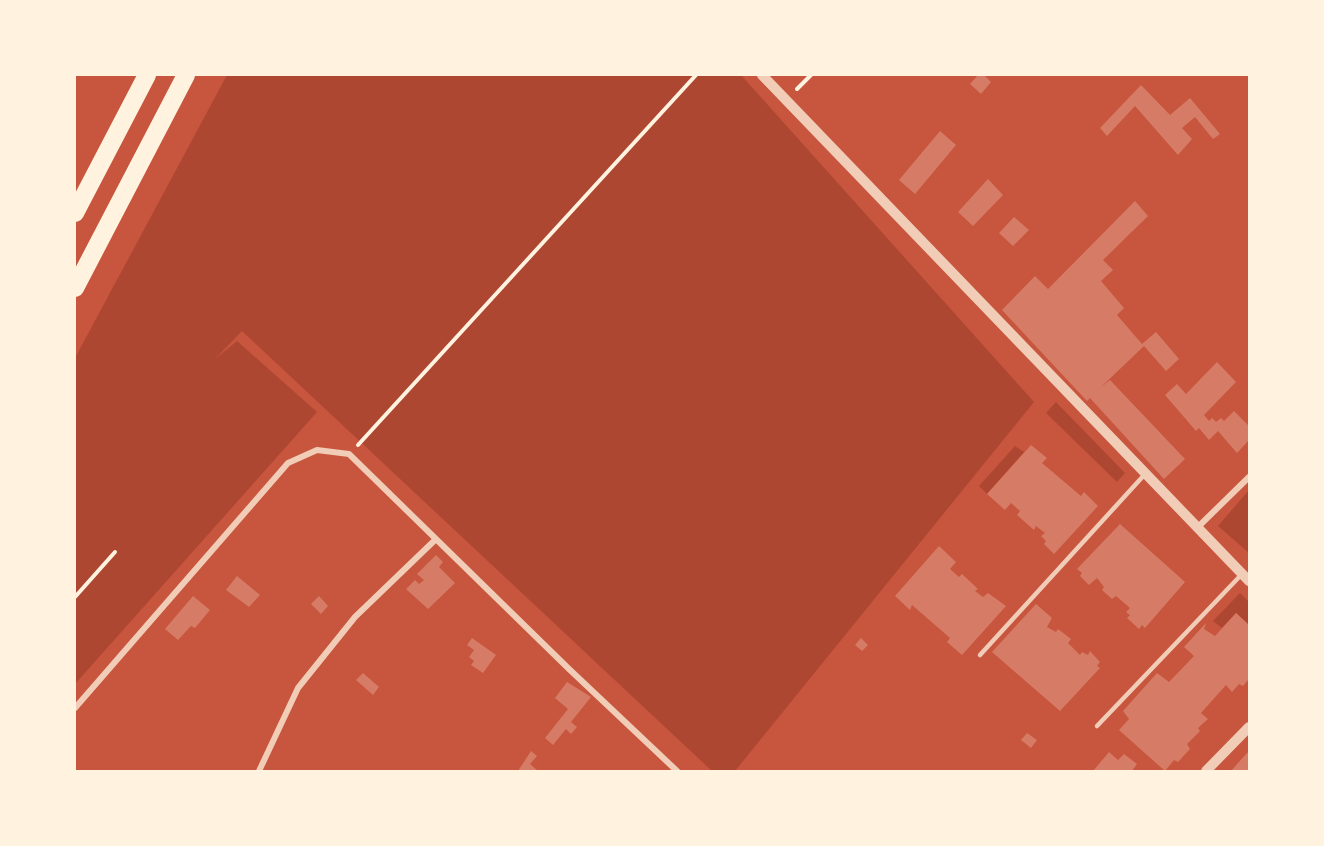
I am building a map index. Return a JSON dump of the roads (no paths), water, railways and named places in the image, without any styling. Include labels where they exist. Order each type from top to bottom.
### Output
[{"type":"highway","points":[[75,213],[147,75]]},
{"type":"highway","points":[[75,288],[186,75]]},
{"type":"street","points":[[762,75],[1246,577]]},
{"type":"street","points":[[75,708],[288,463],[317,450],[349,454],[677,771]]},
{"type":"street","points":[[1198,527],[1249,477]]},
{"type":"street","points":[[259,771],[298,688],[356,617],[436,539]]},
{"type":"street","points":[[1206,771],[1249,727]]},
{"type":"lane","points":[[980,656],[1146,473]]},
{"type":"lane","points":[[1097,726],[1246,577]]}]
